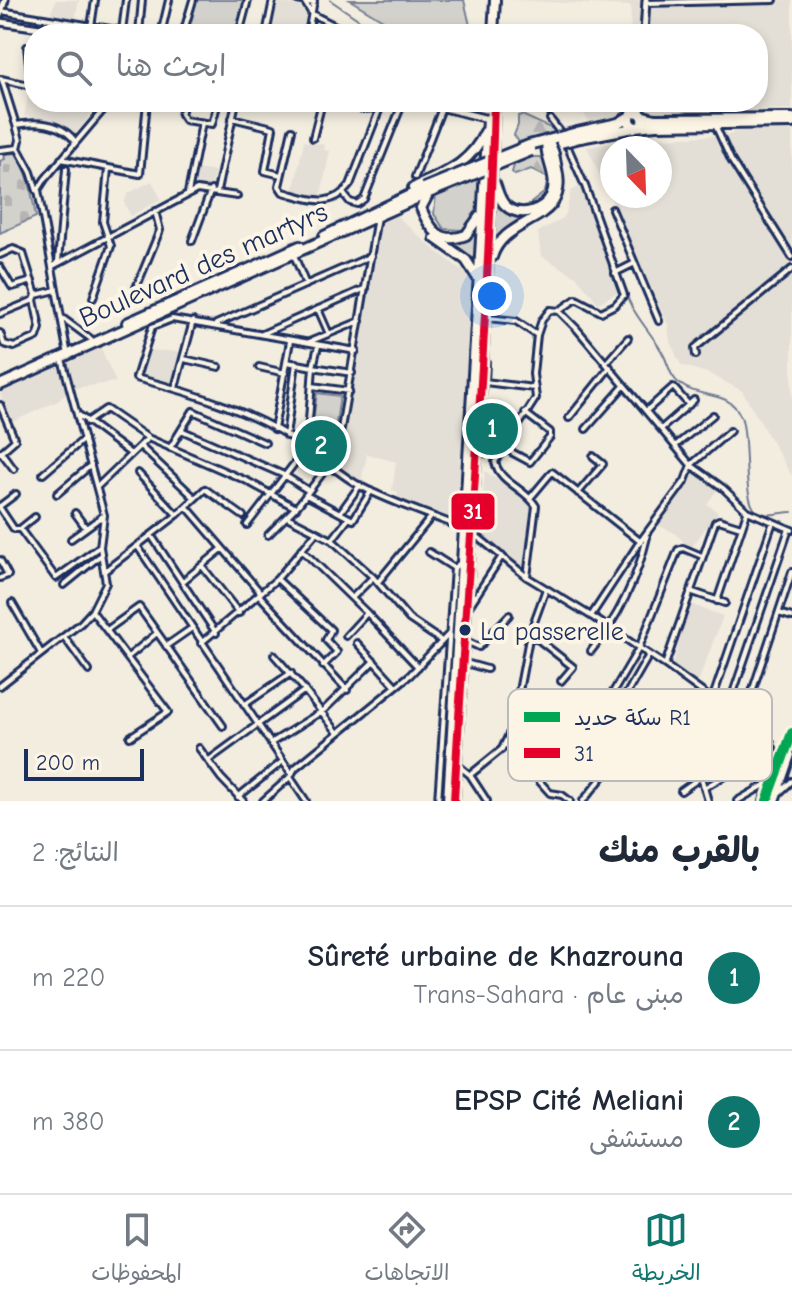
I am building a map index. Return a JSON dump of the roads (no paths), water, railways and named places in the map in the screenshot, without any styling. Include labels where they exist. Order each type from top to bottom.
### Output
[{"type":"highway","points":[[496,24],[497,0]]},
{"type":"highway","points":[[451,801],[458,564],[467,529],[476,453],[484,282],[483,205],[490,112]]},
{"type":"highway","points":[[451,801],[456,764],[467,529],[493,169],[492,112]]},
{"type":"highway","points":[[484,282],[466,260],[431,234],[415,197],[530,148],[618,123],[637,112],[655,119],[792,120]]},
{"type":"highway","points":[[631,115],[629,123],[637,127]]},
{"type":"highway","points":[[637,127],[644,122],[642,116]]},
{"type":"highway","points":[[578,135],[637,127],[792,120]]},
{"type":"highway","points":[[337,228],[365,210],[458,165],[472,155],[488,121]]},
{"type":"highway","points":[[493,169],[495,185],[504,204],[514,211],[531,212],[541,207],[551,195],[553,173],[549,160],[553,142]]},
{"type":"highway","points":[[484,282],[494,251],[503,237],[541,215],[554,201],[559,181],[553,142]]},
{"type":"highway","points":[[530,148],[549,160]]},
{"type":"highway","points":[[420,209],[426,191]]},
{"type":"highway","name":"Boulevard des martyrs","points":[[0,382],[91,339],[146,322],[337,228],[415,197]]},
{"type":"highway","name":"Boulevard des martyrs","points":[[64,353],[146,322],[415,197]]},
{"type":"highway","points":[[401,206],[420,209],[439,236],[451,239],[466,235],[473,229],[483,205]]},
{"type":"street","points":[[5,0],[1,13],[72,24]]},
{"type":"street","points":[[91,24],[95,0]]},
{"type":"street","points":[[123,24],[126,0]]},
{"type":"street","points":[[141,24],[142,0]]},
{"type":"street","points":[[163,24],[169,0]]},
{"type":"street","points":[[186,24],[193,0]]},
{"type":"street","points":[[242,24],[248,0]]},
{"type":"street","points":[[268,24],[273,0]]},
{"type":"street","points":[[297,0],[314,2],[310,24]]},
{"type":"street","points":[[645,24],[646,1],[774,0]]},
{"type":"street","points":[[304,1],[312,14],[332,24]]},
{"type":"street","points":[[0,22],[24,26]]},
{"type":"street","points":[[1,80],[24,85]]},
{"type":"street","points":[[1,80],[20,140],[18,148],[31,172],[38,181],[43,181]]},
{"type":"street","points":[[38,197],[43,181],[100,112]]},
{"type":"street","points":[[61,159],[140,174],[146,112]]},
{"type":"street","points":[[183,112],[182,117],[212,124],[215,112]]},
{"type":"street","points":[[192,241],[214,191],[234,112]]},
{"type":"street","points":[[313,138],[320,112]]},
{"type":"street","points":[[292,130],[279,186],[283,192],[322,202],[343,193],[350,185],[378,112]]},
{"type":"street","points":[[343,193],[350,202],[357,204],[364,199],[399,112]]},
{"type":"street","points":[[415,177],[440,112]]},
{"type":"street","points":[[456,112],[488,121]]},
{"type":"street","points":[[641,112],[642,116]]},
{"type":"street","points":[[232,118],[273,128],[265,171],[281,175]]},
{"type":"street","points":[[550,119],[560,131],[585,186],[624,295],[615,305],[601,312],[576,299],[559,311]]},
{"type":"street","points":[[16,125],[30,122],[58,126],[67,131],[75,142]]},
{"type":"street","points":[[188,193],[202,123]]},
{"type":"street","points":[[715,124],[731,160],[792,257]]},
{"type":"street","points":[[0,150],[18,148]]},
{"type":"street","points":[[93,298],[111,246],[103,222],[108,168]]},
{"type":"street","points":[[0,686],[65,638],[92,611],[106,583],[100,547],[104,515],[76,411],[56,290],[55,264],[66,169]]},
{"type":"street","points":[[31,172],[55,264]]},
{"type":"street","points":[[55,264],[188,193],[214,191],[237,196]]},
{"type":"street","points":[[612,209],[659,321]]},
{"type":"street","points":[[136,288],[160,230],[155,211]]},
{"type":"street","points":[[334,470],[377,217]]},
{"type":"street","points":[[0,255],[13,249],[21,250],[32,281],[40,328],[37,337],[14,347],[4,344],[0,333]]},
{"type":"street","points":[[294,255],[306,285]]},
{"type":"street","points":[[216,324],[371,256]]},
{"type":"street","points":[[615,273],[633,264]]},
{"type":"street","points":[[0,267],[4,269],[12,287],[32,281]]},
{"type":"street","points":[[696,355],[695,348],[792,269]]},
{"type":"street","points":[[484,282],[490,287],[485,382],[534,388]]},
{"type":"street","points":[[262,334],[366,288]]},
{"type":"street","points":[[0,314],[56,290]]},
{"type":"street","points":[[318,309],[329,334]]},
{"type":"street","points":[[527,577],[536,506],[531,498],[499,474],[495,462],[536,398],[537,335],[542,320],[554,309],[608,365],[691,465],[723,488],[747,511],[790,529],[735,689]]},
{"type":"street","points":[[60,316],[91,339]]},
{"type":"street","points":[[488,318],[516,321],[537,335]]},
{"type":"street","points":[[356,351],[290,341],[216,324],[172,319],[146,322],[136,378],[175,388],[249,416],[307,447],[328,466],[371,491],[467,529],[527,577],[591,616],[697,689]]},
{"type":"street","points":[[175,388],[193,321]]},
{"type":"street","points":[[307,343],[360,321]]},
{"type":"street","points":[[569,418],[628,338]]},
{"type":"street","points":[[274,430],[290,341]]},
{"type":"street","points":[[247,525],[307,447],[313,367],[318,346]]},
{"type":"street","points":[[184,359],[219,367]]},
{"type":"street","points":[[287,362],[352,373]]},
{"type":"street","points":[[286,436],[296,363]]},
{"type":"street","points":[[259,367],[285,373]]},
{"type":"street","points":[[312,386],[349,391]]},
{"type":"street","points":[[586,429],[624,386]]},
{"type":"street","points":[[646,411],[673,387],[689,405]]},
{"type":"street","points":[[661,429],[694,400]]},
{"type":"street","points":[[0,405],[15,440],[0,452],[14,469]]},
{"type":"street","points":[[87,422],[106,409],[148,438],[270,493],[296,508]]},
{"type":"street","points":[[76,411],[131,454]]},
{"type":"street","points":[[170,448],[193,411],[265,443]]},
{"type":"street","points":[[502,447],[530,462],[550,437],[550,432],[525,413]]},
{"type":"street","points":[[675,446],[713,415]]},
{"type":"street","points":[[181,430],[284,475],[353,520],[371,491]]},
{"type":"street","points":[[591,616],[685,481],[691,465],[730,431]]},
{"type":"street","points":[[43,474],[84,438]]},
{"type":"street","points":[[97,487],[148,438]]},
{"type":"street","points":[[140,446],[195,498]]},
{"type":"street","points":[[476,453],[498,453]]},
{"type":"street","points":[[578,493],[603,464],[593,456]]},
{"type":"street","points":[[57,494],[91,465]]},
{"type":"street","points":[[268,535],[296,508],[328,466]]},
{"type":"street","points":[[531,498],[552,472],[641,542]]},
{"type":"street","points":[[138,473],[177,515]]},
{"type":"street","points":[[340,513],[360,485]]},
{"type":"street","points":[[106,570],[187,507],[205,489],[243,516]]},
{"type":"street","points":[[16,494],[0,507],[14,529],[20,529],[35,517]]},
{"type":"street","points":[[187,507],[347,690]]},
{"type":"street","points":[[717,601],[747,511]]},
{"type":"street","points":[[75,513],[86,528]]},
{"type":"street","points":[[71,539],[104,515]]},
{"type":"street","points":[[378,582],[432,516]]},
{"type":"street","points":[[287,517],[332,540],[378,582],[409,619],[440,640]]},
{"type":"street","points":[[332,540],[349,518]]},
{"type":"street","points":[[665,665],[717,520],[741,527]]},
{"type":"street","points":[[716,689],[773,522]]},
{"type":"street","points":[[20,529],[56,578],[100,547]]},
{"type":"street","points":[[201,643],[277,579],[316,533]]},
{"type":"street","points":[[151,535],[216,633]]},
{"type":"street","points":[[591,651],[610,629],[648,535]]},
{"type":"street","points":[[138,547],[201,643],[225,673],[306,801]]},
{"type":"street","points":[[615,689],[639,648],[678,550],[683,548],[702,556]]},
{"type":"street","points":[[182,582],[222,549]]},
{"type":"street","points":[[301,549],[418,667]]},
{"type":"street","points":[[429,552],[458,564],[449,634],[438,801]]},
{"type":"street","points":[[64,585],[101,555]]},
{"type":"street","points":[[464,611],[502,556]]},
{"type":"street","points":[[0,560],[8,575],[0,578]]},
{"type":"street","points":[[202,566],[239,613]]},
{"type":"street","points":[[753,689],[792,572]]},
{"type":"street","points":[[352,598],[373,577]]},
{"type":"street","points":[[277,579],[331,630],[326,640],[337,652],[323,666]]},
{"type":"street","points":[[520,689],[530,633],[546,589]]},
{"type":"street","points":[[690,591],[725,603]]},
{"type":"street","points":[[12,603],[41,653]]},
{"type":"street","points":[[107,630],[139,607],[223,726]]},
{"type":"street","points":[[92,611],[168,712],[130,737]]},
{"type":"street","points":[[346,636],[367,613]]},
{"type":"street","points":[[779,613],[792,617]]},
{"type":"street","points":[[462,639],[479,647],[509,615]]},
{"type":"street","points":[[166,646],[192,628]]},
{"type":"street","points":[[128,657],[157,633]]},
{"type":"street","points":[[530,633],[573,667],[561,681]]},
{"type":"street","points":[[263,801],[418,667],[440,640],[449,634]]},
{"type":"street","points":[[65,638],[89,671]]},
{"type":"street","points":[[357,643],[396,686]]},
{"type":"street","points":[[274,655],[338,733]]},
{"type":"street","points":[[629,689],[649,655]]},
{"type":"street","points":[[271,743],[322,712],[374,661]]},
{"type":"street","points":[[461,662],[487,669]]},
{"type":"street","points":[[244,705],[291,673]]},
{"type":"street","points":[[209,760],[305,690]]},
{"type":"street","points":[[470,775],[506,744],[508,739]]},
{"type":"street","points":[[772,745],[772,769]]},
{"type":"street","points":[[199,748],[243,801]]},
{"type":"street","points":[[776,801],[791,759]]},
{"type":"street","points":[[238,797],[283,761]]},
{"type":"street","points":[[456,764],[470,775],[487,801]]},
{"type":"street","points":[[539,781],[550,793],[562,795],[570,801]]},
{"type":"street","points":[[583,801],[600,781]]},
{"type":"street","points":[[681,791],[695,781]]},
{"type":"street","points":[[702,781],[708,801]]},
{"type":"street","points":[[704,788],[716,781]]},
{"type":"street","points":[[778,795],[792,781]]},
{"type":"street","points":[[737,801],[768,783]]},
{"type":"street","points":[[763,801],[768,783]]},
{"type":"waterway","points":[[330,0],[365,24]]},
{"type":"waterway","points":[[542,112],[552,116],[566,132]]},
{"type":"waterway","points":[[571,145],[580,169]]},
{"type":"waterway","points":[[587,186],[600,221]]},
{"type":"waterway","points":[[618,272],[630,303],[659,346],[674,379],[688,389],[722,398],[736,408],[744,427],[748,487],[754,510],[761,514],[792,512]]},
{"type":"railway","points":[[770,801],[792,740]]},
{"type":"rail line","name":"R1","points":[[767,801],[792,733]]},
{"type":"place","name":"Sûreté urbaine de Khazrouna","points":[[492,429]]},
{"type":"place","name":"EPSP Cité Meliani","points":[[321,446]]},
{"type":"place","name":"La passerelle","points":[[465,630]]}]
